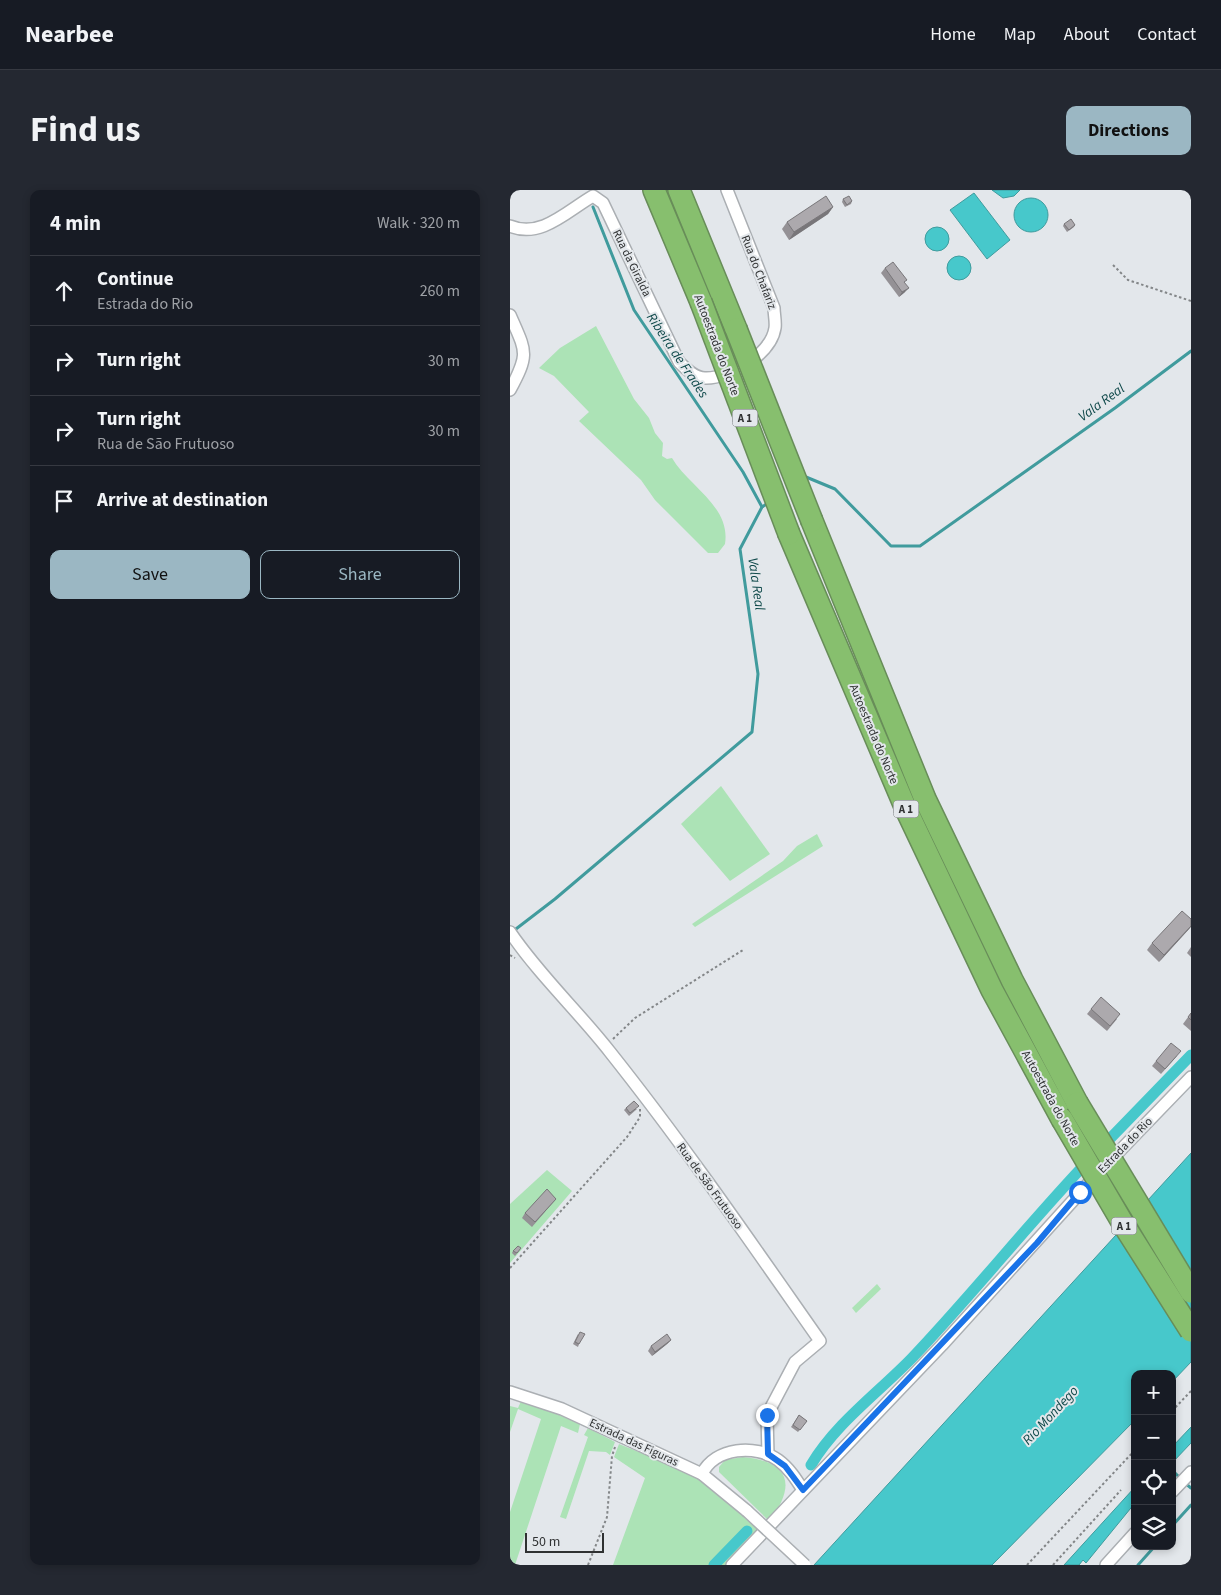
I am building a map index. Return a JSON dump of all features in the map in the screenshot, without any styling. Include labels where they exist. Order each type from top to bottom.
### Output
[{"type":"highway","name":"Autoestrada do Norte","points":[[654,190],[701,302],[790,534],[910,818],[992,990],[1062,1119],[1129,1234],[1191,1331]]},
{"type":"highway","name":"Autoestrada do Norte","points":[[679,190],[925,799],[1012,980],[1077,1103],[1191,1292]]},
{"type":"street","name":"Rua do Chafariz","points":[[727,190],[774,308],[775,329],[761,354]]},
{"type":"street","name":"Rua da Giralda","points":[[510,226],[520,230],[542,228],[593,196],[596,197],[603,203],[680,362],[690,373],[704,378],[739,371],[761,354]]},
{"type":"street","points":[[510,314],[523,345],[525,361],[510,390]]},
{"type":"street","name":"Rua de São Frutuoso","points":[[510,932],[517,943],[609,1051],[726,1208],[820,1341],[796,1362],[767,1415],[768,1454]]},
{"type":"street","name":"Estrada do Rio","points":[[732,1565],[1017,1265],[1080,1192],[1191,1077]]},
{"type":"street","name":"Estrada das Figuras","points":[[510,1392],[562,1409],[702,1474],[748,1510],[805,1565]]},
{"type":"street","points":[[702,1474],[706,1466],[714,1458],[724,1454],[746,1451],[768,1454],[785,1466],[803,1490]]},
{"type":"street","points":[[1176,1488],[1191,1472]]},
{"type":"street","points":[[1106,1565],[1131,1537]]},
{"type":"path","points":[[1113,265],[1128,280],[1191,300]]},
{"type":"path","points":[[609,1051],[612,1040],[636,1018],[743,950]]},
{"type":"path","points":[[510,955],[517,959]]},
{"type":"path","points":[[510,1268],[626,1138],[640,1117],[640,1108]]},
{"type":"path","points":[[1176,1407],[1191,1391]]},
{"type":"path","points":[[588,1565],[607,1517],[612,1456],[619,1436]]},
{"type":"path","points":[[1026,1565],[1131,1454]]},
{"type":"path","points":[[1053,1565],[1121,1490]]},
{"type":"green space","points":[[596,326],[634,399],[649,418],[655,433],[663,443],[662,456],[667,459],[672,458],[707,497],[722,518],[725,544],[718,553],[708,553],[655,500],[641,480],[579,421],[589,412],[554,376],[539,368],[560,348]]},
{"type":"green space","points":[[721,786],[770,854],[730,881],[681,824]]},
{"type":"green space","points":[[817,834],[823,846],[695,927],[692,924],[783,861],[797,846]]},
{"type":"green space","points":[[547,1170],[572,1191],[510,1263],[510,1204]]},
{"type":"green space","points":[[877,1284],[881,1289],[856,1313],[852,1308]]},
{"type":"green space","points":[[522,1399],[580,1424],[578,1433],[561,1426],[515,1565],[510,1565],[510,1512],[541,1419],[518,1409],[510,1432],[510,1406],[518,1408]]},
{"type":"green space","points":[[588,1428],[615,1442],[610,1455],[606,1452],[589,1451],[566,1519],[560,1517],[588,1437],[584,1435]]},
{"type":"green space","points":[[619,1444],[681,1469],[706,1482],[744,1515],[759,1531],[727,1565],[613,1565],[645,1478],[614,1457]]},
{"type":"green space","points":[[743,1457],[759,1459],[771,1464],[784,1477],[783,1497],[769,1521],[719,1472],[719,1467],[725,1460]]},
{"type":"water","points":[[992,190],[1020,190],[1014,196],[1003,198]]},
{"type":"water","points":[[974,193],[1010,240],[987,259],[950,210]]},
{"type":"water","points":[[1031,198],[1043,203],[1048,215],[1043,227],[1031,232],[1019,227],[1014,215],[1019,203]]},
{"type":"water","points":[[937,227],[942,228],[948,234],[948,244],[942,250],[937,251],[932,250],[926,244],[925,239],[926,234],[932,228]]},
{"type":"water","points":[[959,256],[964,257],[970,263],[970,273],[964,279],[959,280],[954,279],[948,273],[947,268],[948,263],[954,257]]},
{"type":"water","name":"Rio Mondego","points":[[1191,1153],[1191,1362],[1176,1378],[1176,1370],[1131,1370],[1131,1424],[992,1565],[814,1565]]},
{"type":"water","points":[[1191,1427],[1191,1443],[1176,1459],[1176,1443]]},
{"type":"water","points":[[1131,1491],[1131,1508],[1086,1563],[1083,1560],[1079,1565],[1064,1565]]},
{"type":"building","points":[[826,196],[833,207],[794,232],[787,222]]},
{"type":"building","points":[[849,196],[852,201],[847,205],[843,199]]},
{"type":"building","points":[[1071,219],[1075,225],[1069,230],[1064,224]]},
{"type":"building","points":[[893,262],[907,280],[904,282],[909,288],[902,292],[885,268]]},
{"type":"building","points":[[1182,911],[1191,919],[1191,926],[1164,955],[1152,943]]},
{"type":"building","points":[[1101,997],[1120,1014],[1110,1026],[1091,1009]]},
{"type":"building","points":[[1171,1043],[1181,1051],[1165,1069],[1156,1061]]},
{"type":"building","points":[[634,1101],[639,1106],[630,1113],[626,1108]]},
{"type":"building","points":[[547,1189],[556,1199],[535,1222],[525,1213]]},
{"type":"building","points":[[518,1246],[521,1248],[517,1253],[513,1251]]},
{"type":"building","points":[[580,1332],[585,1334],[579,1344],[575,1342]]},
{"type":"building","points":[[667,1334],[671,1340],[655,1352],[651,1346]]},
{"type":"building","points":[[799,1415],[807,1421],[800,1430],[793,1425]]},
{"type":"waterway","name":"Ribeira de Frades","points":[[593,207],[634,310],[743,472],[762,507]]},
{"type":"waterway","name":"Vala Real","points":[[804,478],[806,477],[835,489],[891,546],[920,546],[1115,408],[1191,351]]},
{"type":"waterway","name":"Vala Real","points":[[512,932],[555,899],[752,732],[758,674],[740,549],[762,507],[768,503]]},
{"type":"waterway","points":[[1100,1149],[1191,1055]]},
{"type":"waterway","points":[[811,1465],[833,1435],[935,1334],[1089,1160]]},
{"type":"waterway","points":[[1176,1474],[1181,1479]]},
{"type":"waterway","points":[[1185,1483],[1191,1488]]},
{"type":"waterway","points":[[1176,1522],[1191,1505]]},
{"type":"waterway","points":[[714,1565],[747,1531]]},
{"type":"waterway","points":[[1138,1565],[1151,1550]]},
{"type":"route","points":[[767,1415],[768,1454],[785,1466],[803,1490],[1037,1243],[1080,1192]]}]
